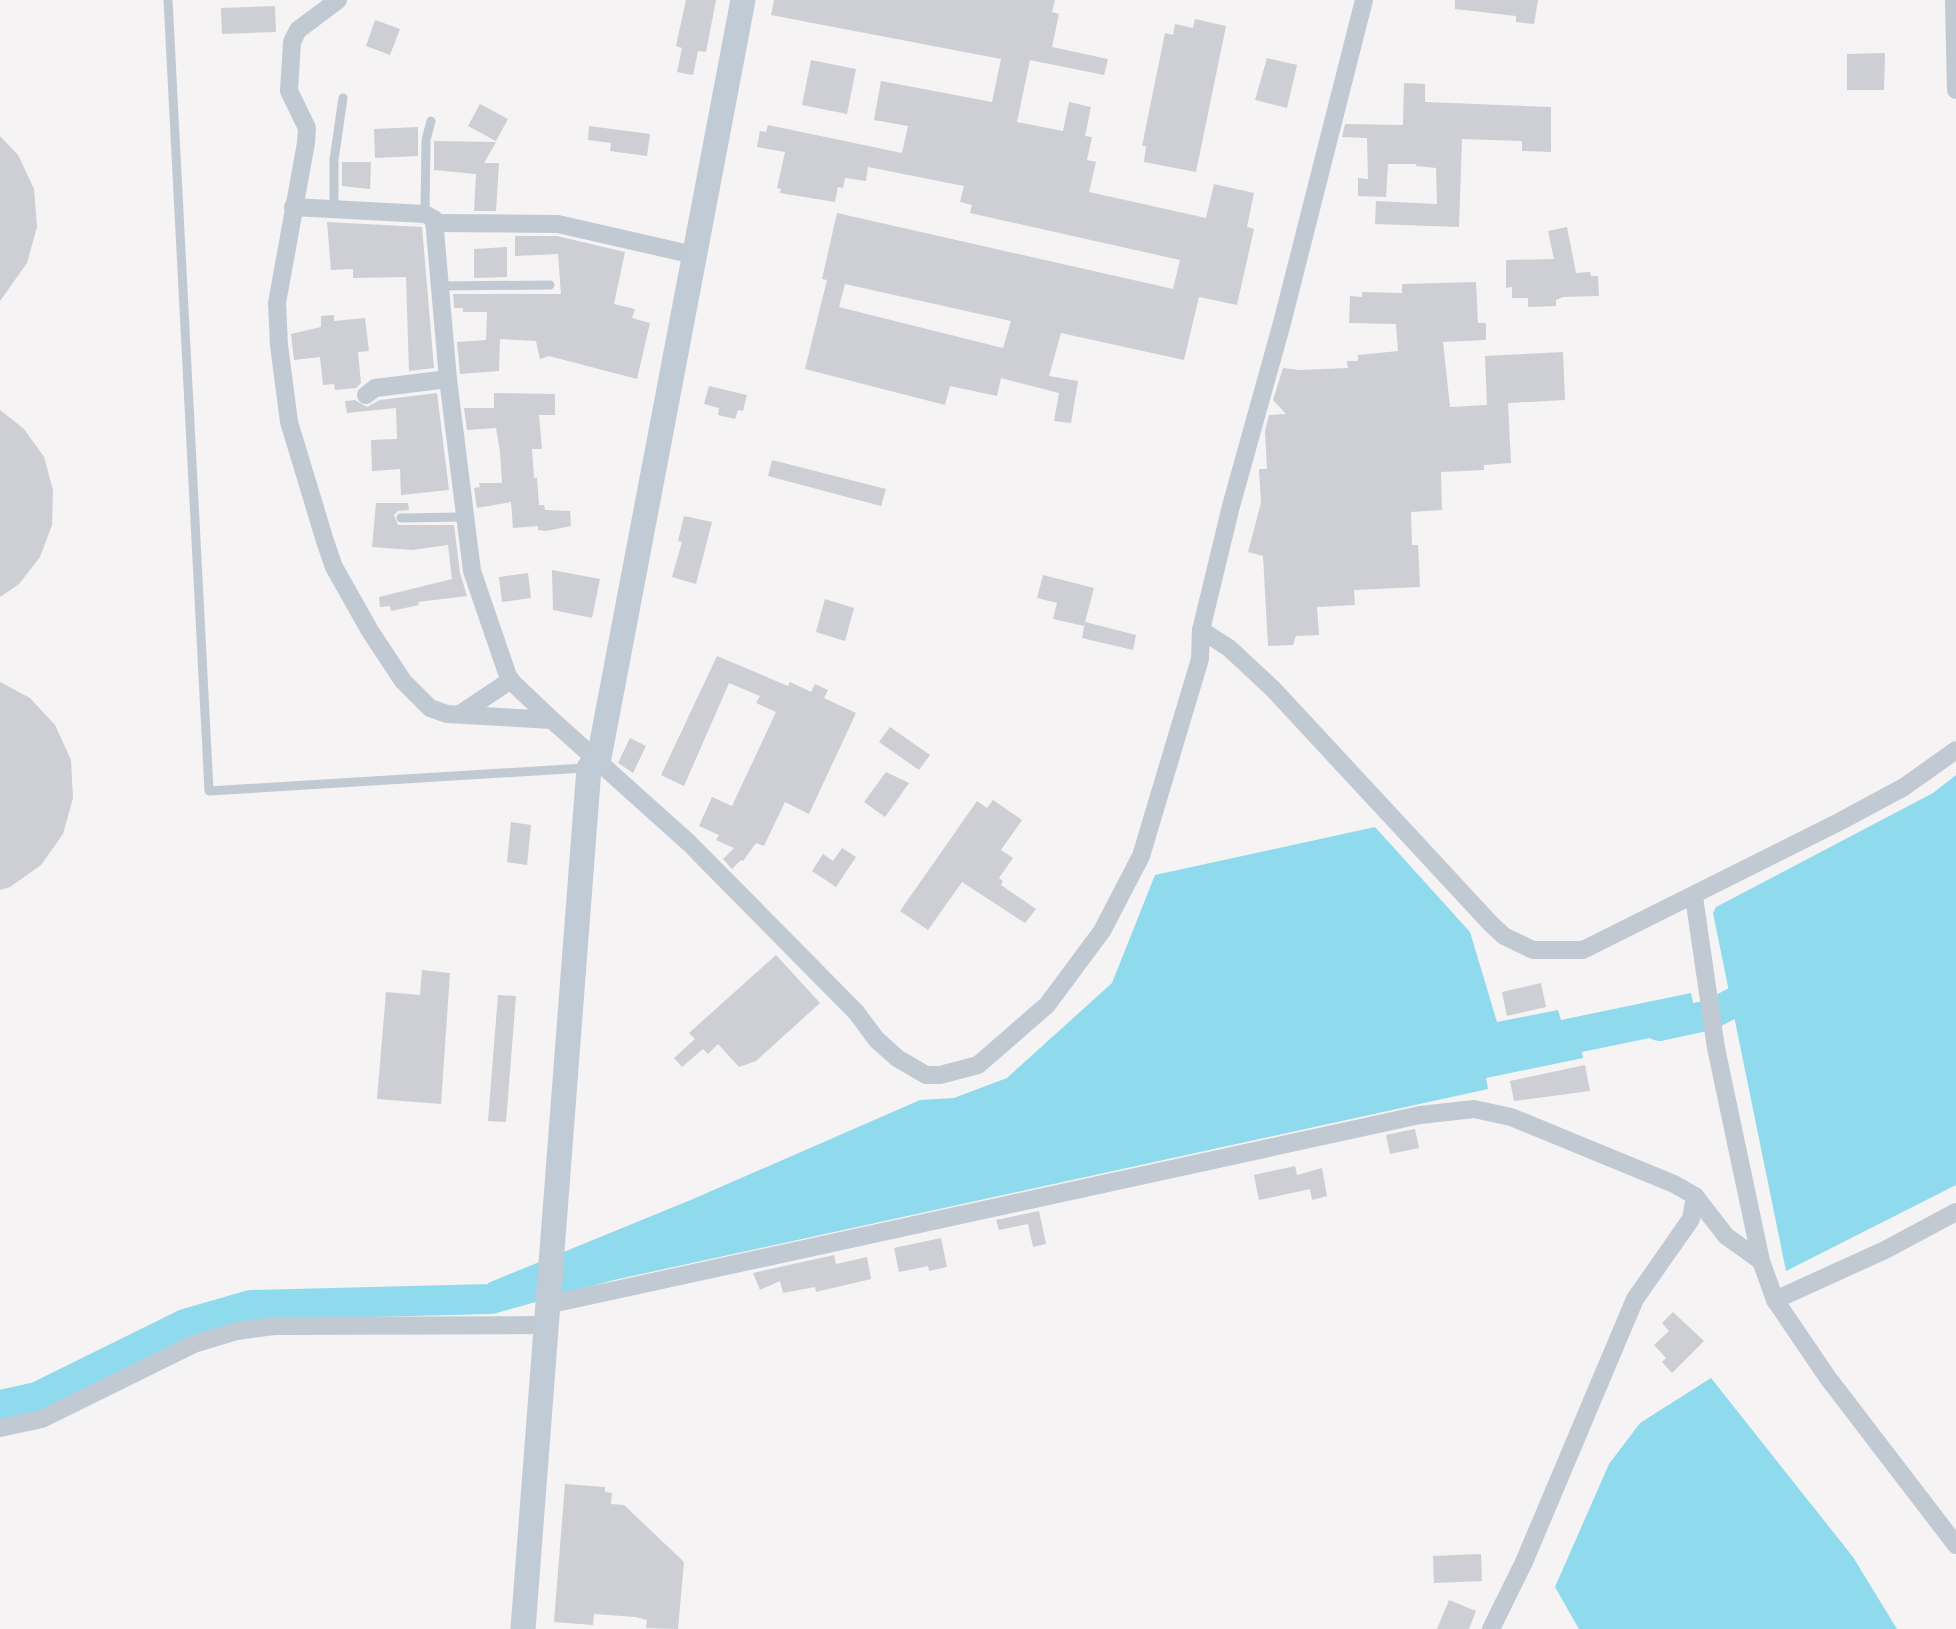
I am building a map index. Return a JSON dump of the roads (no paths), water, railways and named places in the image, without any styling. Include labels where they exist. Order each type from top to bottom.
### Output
[{"type":"street","points":[[338,0],[298,30],[292,42],[289,91],[307,128],[276,326],[289,422],[334,567],[403,681],[430,708],[460,714],[552,720]]},
{"type":"street","points":[[522,1629],[594,765],[743,0]]},
{"type":"street","points":[[430,218],[472,571],[511,680],[594,765],[689,843],[897,1058],[926,1075],[956,1072],[978,1065],[1047,1005],[1072,976],[1117,906],[1141,856],[1200,659],[1201,630],[1364,0]]},
{"type":"street","points":[[1954,0],[1956,90]]},
{"type":"street","points":[[293,206],[558,224],[694,255]]},
{"type":"street","points":[[366,396],[375,388],[448,379]]},
{"type":"street","points":[[1201,630],[1228,648],[1274,690],[1491,924],[1533,950],[1583,950],[1904,787],[1956,750]]},
{"type":"street","points":[[460,714],[511,680]]},
{"type":"street","points":[[1694,897],[1716,1048],[1762,1261],[1775,1300],[1828,1378],[1956,1545]]},
{"type":"street","points":[[0,1428],[42,1419],[194,1344],[238,1331],[548,1310],[1456,1110],[1490,1112],[1532,1124],[1674,1184],[1695,1196],[1726,1236],[1762,1261]]},
{"type":"street","points":[[1492,1629],[1635,1299],[1691,1219],[1695,1196]]},
{"type":"street","points":[[1775,1300],[1885,1250],[1956,1212]]},
{"type":"lane","points":[[168,0],[209,791],[594,765]]},
{"type":"lane","points":[[334,209],[334,160],[343,98]]},
{"type":"lane","points":[[430,218],[426,140],[432,121]]},
{"type":"lane","points":[[439,286],[550,285]]},
{"type":"lane","points":[[401,518],[465,517]]},
{"type":"water","points":[[1956,775],[1956,1185],[1786,1271],[1713,913],[1716,907],[1933,793]]},
{"type":"water","points":[[1375,827],[1470,932],[1497,1022],[1558,1010],[1561,1020],[1691,993],[1698,1028],[1582,1052],[1583,1058],[1486,1078],[1488,1089],[614,1280],[493,1314],[488,1283],[920,1100],[954,1098],[1007,1078],[1112,983],[1155,875]]},
{"type":"water","points":[[1711,1378],[1853,1557],[1897,1629],[1579,1629],[1555,1587],[1609,1464],[1640,1423]]},
{"type":"waterway","points":[[1659,1026],[1710,1015],[1765,986]]},
{"type":"waterway","points":[[0,1405],[37,1397],[185,1324],[251,1305],[490,1299],[528,1283]]}]
